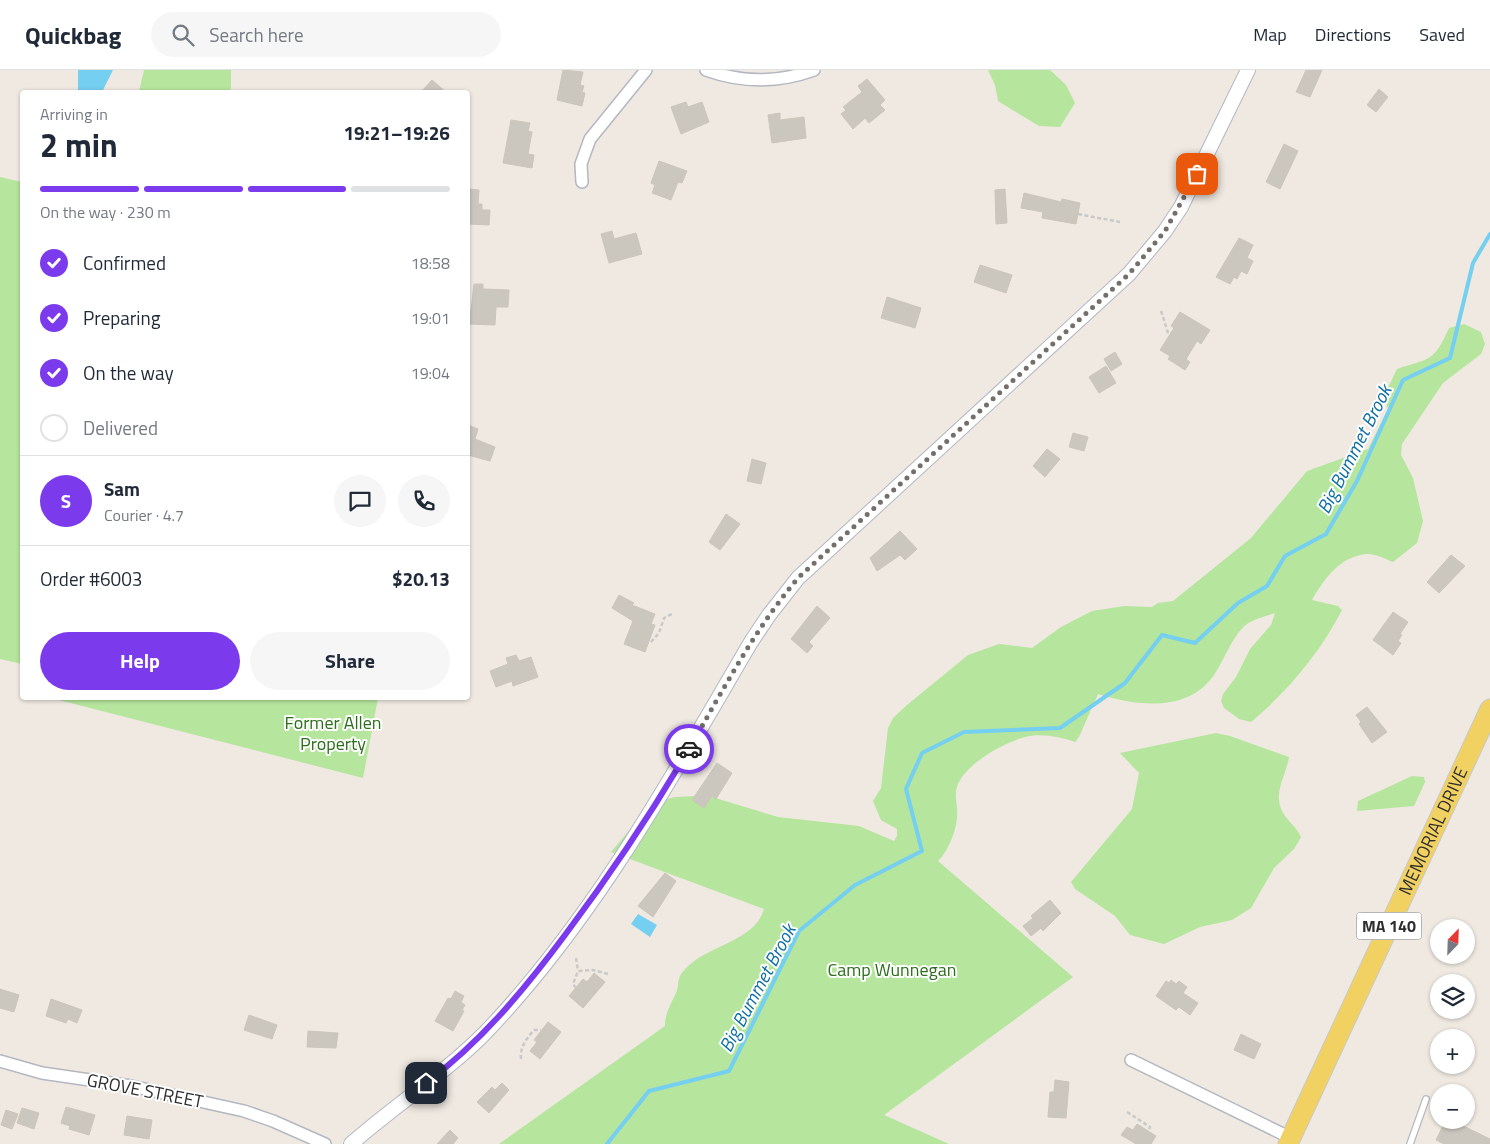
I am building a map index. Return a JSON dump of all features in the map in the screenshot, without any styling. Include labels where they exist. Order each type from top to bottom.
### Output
[{"type":"main road","name":"MEMORIAL DRIVE","points":[[1289,1141],[1490,709]]},
{"type":"street","points":[[582,182],[581,164],[590,138],[646,70]]},
{"type":"street","points":[[706,70],[738,79],[754,80],[787,78],[814,70]]},
{"type":"street","points":[[351,1144],[470,1046],[498,1018],[546,961],[640,831],[751,642],[798,578],[1129,274],[1148,253],[1181,206],[1248,70]]},
{"type":"street","points":[[1131,1060],[1289,1141]]},
{"type":"street","name":"GROVE STREET","points":[[0,1061],[42,1072],[131,1086],[259,1115],[287,1129],[325,1144]]},
{"type":"street","name":"GROVE STREET","points":[[287,1129],[300,1144]]},
{"type":"lane","points":[[1410,1144],[1426,1099]]},
{"type":"path","points":[[1078,214],[1120,222]]},
{"type":"path","points":[[1161,311],[1169,336]]},
{"type":"path","points":[[651,642],[659,633],[664,618],[672,614]]},
{"type":"path","points":[[576,958],[578,972],[573,984],[576,988]]},
{"type":"path","points":[[578,972],[593,970],[608,974]]},
{"type":"path","points":[[521,1059],[521,1049],[528,1037],[534,1030],[541,1030]]},
{"type":"path","points":[[1127,1112],[1150,1127],[1149,1129]]},
{"type":"green space","points":[[144,70],[231,70],[230,90],[139,90]]},
{"type":"green space","points":[[988,70],[1050,70],[1066,85],[1075,103],[1060,127],[1039,126],[998,101],[995,85]]},
{"type":"green space","points":[[0,177],[20,182],[20,664],[0,659]]},
{"type":"green space","name":"Camp Wunnegan","points":[[1464,324],[1481,332],[1485,344],[1481,354],[1443,383],[1402,444],[1401,455],[1413,478],[1423,521],[1417,543],[1393,562],[1380,556],[1367,554],[1349,559],[1334,570],[1312,600],[1338,606],[1342,610],[1324,641],[1302,671],[1251,722],[1239,719],[1224,708],[1221,701],[1223,694],[1236,677],[1250,649],[1271,625],[1275,613],[1253,621],[1242,628],[1214,675],[1203,687],[1190,696],[1176,701],[1145,703],[1098,694],[1075,742],[1044,736],[1031,736],[1016,740],[983,757],[973,765],[959,783],[956,792],[957,821],[951,840],[938,861],[1073,977],[884,1115],[949,1144],[499,1144],[665,1026],[667,1013],[677,991],[681,974],[690,964],[702,956],[750,930],[758,921],[764,909],[611,852],[652,803],[675,797],[712,797],[778,817],[859,826],[894,841],[897,836],[897,829],[881,820],[873,801],[881,788],[888,728],[893,718],[907,705],[968,655],[999,644],[1032,648],[1061,627],[1092,611],[1124,606],[1152,607],[1158,603],[1173,601],[1251,538],[1307,471],[1368,449],[1388,409],[1384,396],[1397,369],[1430,357],[1439,347],[1449,328]]},
{"type":"green space","name":"Former Allen Property","points":[[59,700],[378,700],[363,778]]},
{"type":"green space","points":[[1216,733],[1230,736],[1289,757],[1279,791],[1280,804],[1284,815],[1301,837],[1294,849],[1274,868],[1251,908],[1232,920],[1200,927],[1164,944],[1130,935],[1115,916],[1075,889],[1071,882],[1132,809],[1139,773],[1120,753]]},
{"type":"green space","points":[[1412,776],[1424,777],[1425,782],[1414,806],[1357,811],[1358,801]]},
{"type":"water","points":[[78,70],[113,70],[103,90],[78,90]]},
{"type":"water","points":[[638,914],[657,925],[650,937],[631,924]]},
{"type":"building","points":[[563,70],[583,72],[580,85],[584,86],[582,92],[585,93],[582,106],[557,100]]},
{"type":"building","points":[[1306,70],[1322,70],[1310,97],[1296,92]]},
{"type":"building","points":[[867,79],[885,100],[880,105],[885,110],[869,123],[865,118],[853,129],[841,114],[846,110],[843,107],[862,92],[858,86]]},
{"type":"building","points":[[432,80],[444,90],[423,90]]},
{"type":"building","points":[[1379,89],[1388,97],[1376,112],[1367,105]]},
{"type":"building","points":[[686,102],[688,107],[702,102],[709,122],[681,134],[671,107]]},
{"type":"building","points":[[780,113],[780,120],[804,117],[806,138],[772,143],[768,115]]},
{"type":"building","points":[[511,120],[530,123],[528,131],[532,132],[528,154],[534,155],[532,168],[503,163]]},
{"type":"building","points":[[1284,144],[1298,151],[1280,189],[1266,182]]},
{"type":"building","points":[[659,161],[687,171],[682,183],[678,182],[671,200],[652,193],[655,185],[651,183]]},
{"type":"building","points":[[470,189],[479,190],[478,204],[482,204],[482,210],[490,210],[489,225],[470,224]]},
{"type":"building","points":[[1005,189],[1007,223],[996,224],[995,190]]},
{"type":"building","points":[[1024,193],[1061,202],[1062,199],[1080,203],[1076,224],[1042,218],[1043,212],[1021,208]]},
{"type":"building","points":[[612,231],[614,239],[636,233],[642,254],[609,263],[601,234]]},
{"type":"building","points":[[1239,238],[1253,245],[1247,258],[1253,261],[1247,274],[1241,271],[1237,279],[1234,277],[1230,284],[1216,277]]},
{"type":"building","points":[[980,265],[1012,275],[1006,293],[974,282]]},
{"type":"building","points":[[474,284],[483,284],[483,289],[509,290],[508,307],[496,307],[495,325],[470,324]]},
{"type":"building","points":[[887,297],[921,308],[915,328],[881,318]]},
{"type":"building","points":[[1180,312],[1210,330],[1201,344],[1197,341],[1186,359],[1190,362],[1185,370],[1168,359],[1170,356],[1160,350],[1174,328],[1171,326]]},
{"type":"building","points":[[1115,352],[1122,364],[1111,371],[1104,359]]},
{"type":"building","points":[[1106,366],[1116,383],[1099,393],[1089,377]]},
{"type":"building","points":[[470,426],[478,429],[475,439],[495,447],[490,461],[470,456]]},
{"type":"building","points":[[1073,433],[1088,437],[1084,451],[1069,447]]},
{"type":"building","points":[[1047,449],[1060,459],[1045,477],[1033,466]]},
{"type":"building","points":[[752,459],[766,463],[761,484],[747,481]]},
{"type":"building","points":[[726,514],[740,524],[720,550],[709,542]]},
{"type":"building","points":[[900,531],[917,549],[905,560],[900,555],[877,571],[870,558]]},
{"type":"building","points":[[1451,555],[1465,566],[1439,593],[1427,582]]},
{"type":"building","points":[[619,595],[634,603],[632,605],[655,614],[651,624],[655,625],[645,652],[624,644],[633,621],[612,608]]},
{"type":"building","points":[[817,606],[830,618],[809,642],[813,646],[807,653],[791,639]]},
{"type":"building","points":[[1393,612],[1408,622],[1400,634],[1402,635],[1398,641],[1401,643],[1393,655],[1373,640]]},
{"type":"building","points":[[516,655],[519,661],[531,657],[538,677],[513,686],[512,681],[496,687],[490,671],[508,664],[506,658]]},
{"type":"building","points":[[1367,707],[1387,732],[1372,743],[1359,724],[1361,722],[1356,715]]},
{"type":"building","points":[[717,763],[732,773],[716,799],[712,796],[704,808],[692,800]]},
{"type":"building","points":[[665,873],[676,881],[653,917],[638,906]]},
{"type":"building","points":[[1050,900],[1061,913],[1043,931],[1041,928],[1031,936],[1023,926],[1033,918],[1031,916]]},
{"type":"building","points":[[594,973],[605,982],[583,1008],[569,996],[583,979],[587,982]]},
{"type":"building","points":[[1171,980],[1176,984],[1179,981],[1187,987],[1183,993],[1198,1003],[1190,1015],[1179,1007],[1176,1010],[1156,996],[1166,981],[1169,983]]},
{"type":"building","points":[[0,989],[19,995],[14,1012],[0,1008]]},
{"type":"building","points":[[455,991],[464,996],[461,1002],[465,1005],[462,1010],[464,1011],[453,1031],[435,1021],[448,998],[451,999]]},
{"type":"building","points":[[51,999],[82,1010],[77,1023],[68,1019],[66,1023],[46,1016]]},
{"type":"building","points":[[249,1015],[277,1025],[272,1039],[244,1030]]},
{"type":"building","points":[[548,1022],[561,1032],[540,1059],[530,1051],[537,1042],[534,1040]]},
{"type":"building","points":[[308,1031],[338,1033],[336,1048],[307,1047]]},
{"type":"building","points":[[1241,1034],[1261,1044],[1254,1059],[1234,1050]]},
{"type":"building","points":[[1055,1080],[1069,1082],[1066,1118],[1048,1117],[1050,1092],[1054,1092]]},
{"type":"building","points":[[502,1083],[509,1090],[489,1113],[477,1102],[492,1087],[495,1090]]},
{"type":"building","points":[[66,1107],[95,1115],[89,1135],[69,1129],[70,1126],[61,1123]]},
{"type":"building","points":[[22,1108],[39,1113],[34,1129],[17,1123]]},
{"type":"building","points":[[6,1110],[18,1114],[12,1129],[1,1125]]},
{"type":"building","points":[[127,1116],[152,1120],[149,1139],[124,1135]]},
{"type":"building","points":[[1137,1124],[1156,1136],[1151,1144],[1136,1144],[1121,1135],[1127,1127],[1133,1130]]},
{"type":"building","points":[[1442,1129],[1469,1129],[1490,1139],[1490,1144],[1444,1144],[1436,1140]]},
{"type":"building","points":[[450,1130],[458,1138],[453,1144],[437,1144]]},
{"type":"waterway","name":"Big Bummet Brook","points":[[607,1144],[649,1091],[729,1071],[799,931],[855,885],[922,851],[906,789],[922,753],[964,732],[1060,728],[1125,683],[1162,635],[1195,643],[1238,603],[1267,586],[1285,556],[1326,534],[1357,481],[1403,380],[1450,358],[1473,263],[1490,234]]},
{"type":"way so far","points":[[689,749],[751,642],[784,594],[798,578],[846,531],[1129,274],[1174,219],[1197,174]]},
{"type":"route","points":[[426,1083],[485,1032],[546,961],[640,831],[689,749]]}]
